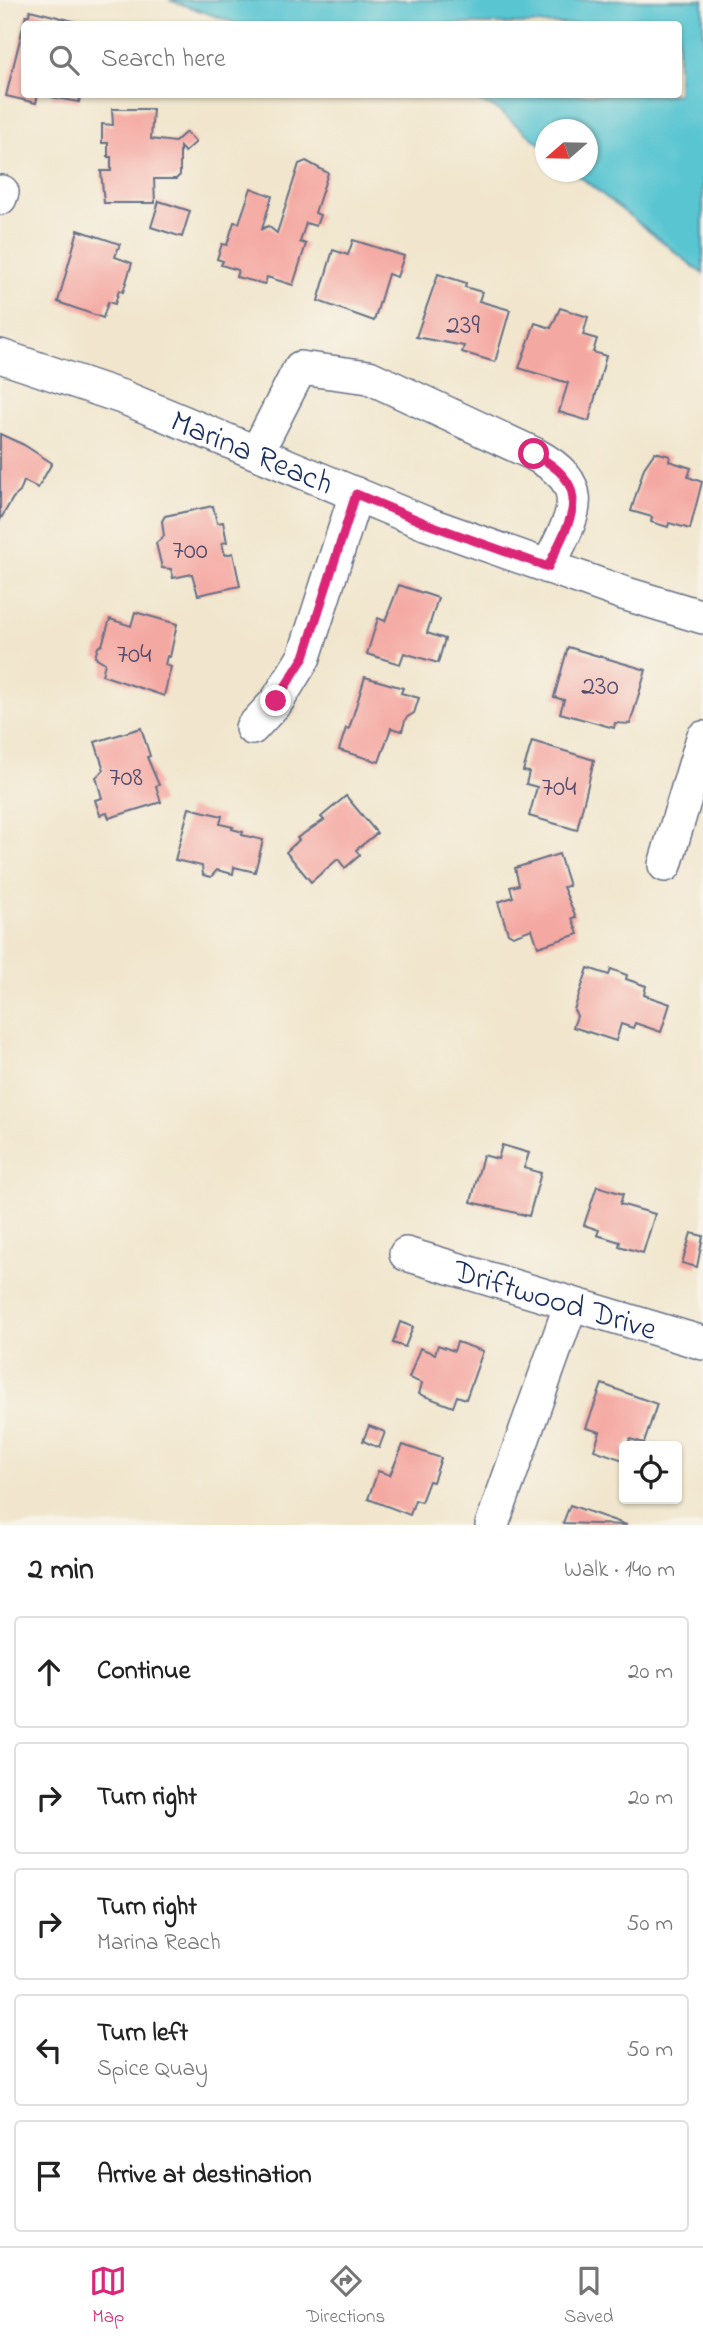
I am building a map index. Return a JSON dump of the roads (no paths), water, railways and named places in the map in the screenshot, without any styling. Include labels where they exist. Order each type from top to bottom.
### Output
[{"type":"street","name":"Marina Reach","points":[[0,356],[125,398],[425,523],[548,567],[703,617]]},
{"type":"street","points":[[257,452],[300,368],[369,377],[534,454],[571,483],[574,512],[548,567]]},
{"type":"street","points":[[252,728],[276,701],[304,657],[356,494]]},
{"type":"street","points":[[665,865],[703,738]]},
{"type":"street","name":"Driftwood Drive","points":[[406,1254],[703,1343]]},
{"type":"street","points":[[492,1525],[571,1304]]},
{"type":"water","points":[[169,0],[703,0],[703,274],[587,182],[598,182],[598,119],[535,119],[535,140],[498,110],[472,98],[682,98],[682,21],[229,21]]}]
